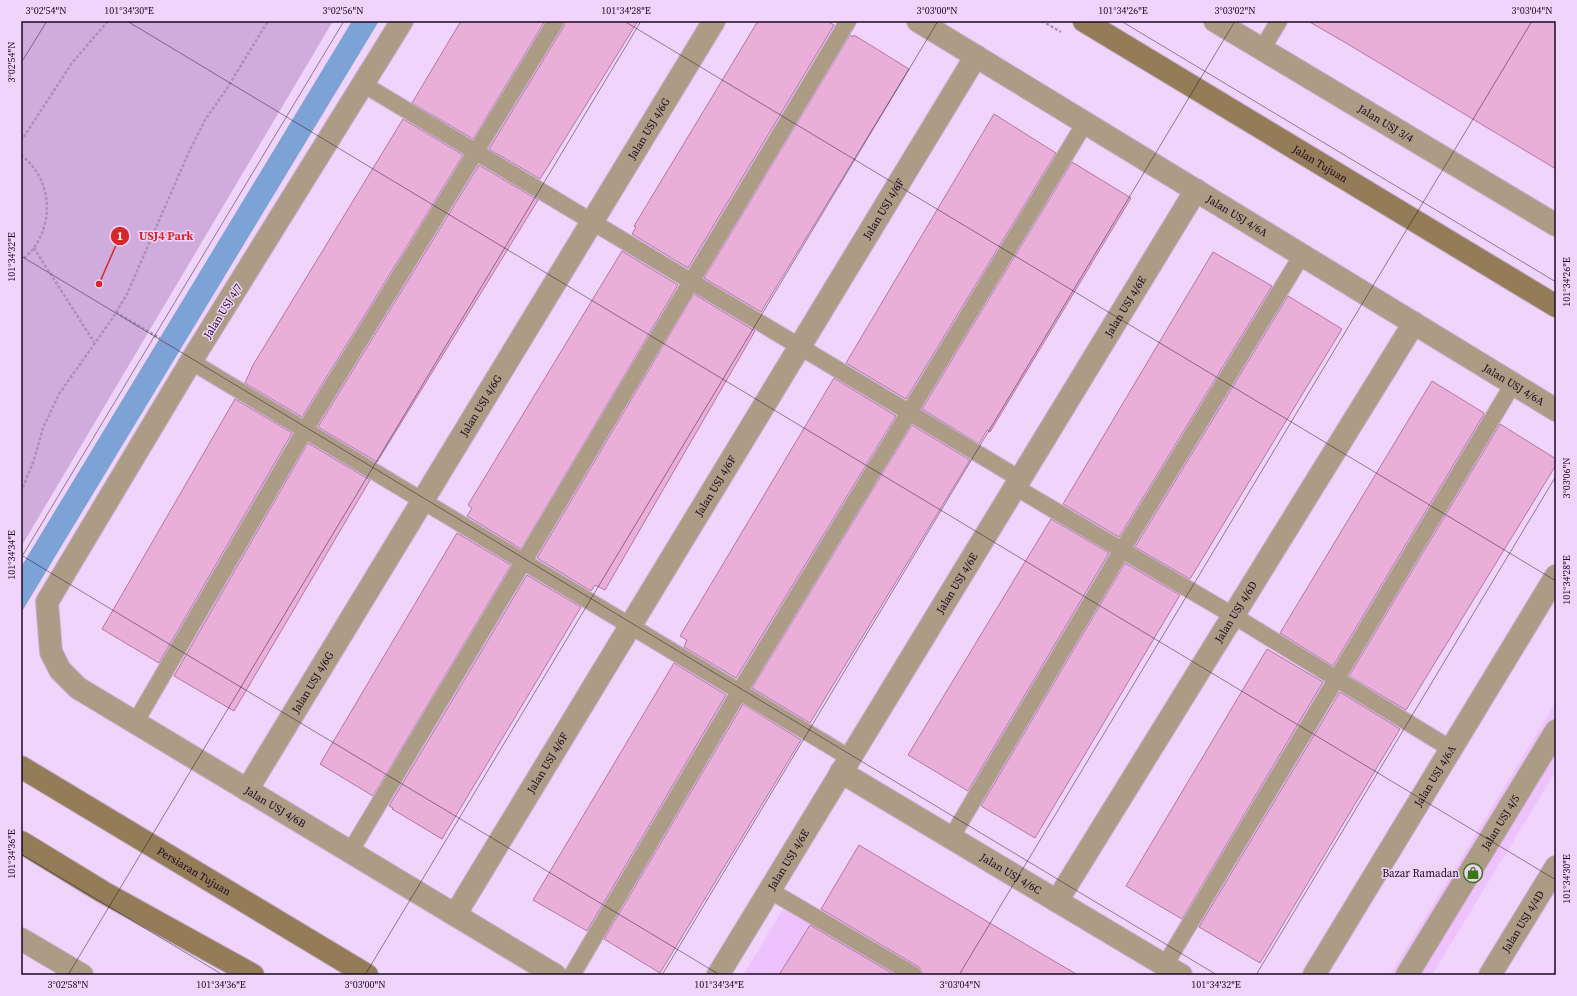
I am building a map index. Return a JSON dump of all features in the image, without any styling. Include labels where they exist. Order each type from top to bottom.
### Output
[{"type":"main road","name":"Jalan Tujuan","points":[[1084,21],[1556,306]]},
{"type":"main road","name":"Persiaran Tujuan","points":[[21,767],[367,975]]},
{"type":"main road","points":[[21,842],[103,892],[253,975]]},
{"type":"street","name":"Jalan USJ 4/7","points":[[47,602],[192,362],[402,21]]},
{"type":"street","name":"Jalan USJ 4/6G","points":[[247,790],[714,21]]},
{"type":"street","name":"Jalan USJ 4/6A","points":[[918,21],[1556,410]]},
{"type":"street","name":"Jalan USJ 3/4","points":[[1215,21],[1556,225]]},
{"type":"street","name":"Jalan USJ 4/6F","points":[[455,915],[976,56]]},
{"type":"street","name":"Jalan USJ 4/6E","points":[[718,975],[1196,190]]},
{"type":"street","name":"Jalan USJ 4/6D","points":[[1058,901],[1414,323]]},
{"type":"street","name":"Jalan USJ 4/6A","points":[[1314,975],[1556,576]]},
{"type":"street","name":"Jalan USJ 4/6B","points":[[47,602],[51,652],[60,670],[78,688],[555,975]]},
{"type":"street","name":"Jalan USJ 4/5","points":[[1407,975],[1556,731]]},
{"type":"street","name":"Jalan USJ 4/6C","points":[[845,765],[951,838],[1173,970]]},
{"type":"street","name":"Jalan USJ 4/4D","points":[[1490,975],[1556,867]]},
{"type":"street","points":[[21,939],[75,973]]},
{"type":"lane","points":[[135,723],[305,430],[556,21]]},
{"type":"lane","points":[[350,852],[525,562],[690,281],[848,21]]},
{"type":"lane","points":[[1262,49],[1280,21]]},
{"type":"lane","points":[[363,84],[909,412],[1122,550],[1234,616],[1451,749]]},
{"type":"lane","points":[[572,975],[739,692],[1085,123]]},
{"type":"lane","points":[[951,838],[1122,550],[1302,255]]},
{"type":"lane","points":[[192,362],[739,692],[845,765]]},
{"type":"lane","points":[[1173,970],[1336,679],[1513,384]]},
{"type":"lane","points":[[769,890],[914,975]]},
{"type":"path","points":[[21,141],[72,63],[108,21]]},
{"type":"path","points":[[21,492],[34,460],[43,428],[59,394],[116,312],[138,269],[191,148],[205,120],[226,90],[268,21]]},
{"type":"path","points":[[21,155],[40,177],[46,192],[47,212],[42,232],[34,248],[21,261]]},
{"type":"path","points":[[34,248],[94,342]]},
{"type":"path","points":[[116,312],[157,336]]},
{"type":"shaded area","points":[[21,21],[333,21],[21,547]]},
{"type":"shaded area","name":"Bazar Ramadan","points":[[1556,702],[1556,771],[1432,975],[1390,975]]},
{"type":"shaded area","points":[[785,906],[902,975],[743,975]]},
{"type":"water","points":[[352,21],[379,21],[21,613],[21,567]]},
{"type":"building","points":[[461,21],[545,21],[473,139],[412,103]]},
{"type":"building","points":[[565,21],[638,21],[540,179],[489,149],[564,26]]},
{"type":"building","points":[[758,21],[827,21],[834,25],[688,268],[632,234],[636,227],[634,226]]},
{"type":"building","points":[[1308,21],[1556,21],[1556,169],[1346,43]]},
{"type":"building","points":[[850,35],[853,37],[854,35],[909,69],[761,312],[704,278]]},
{"type":"building","points":[[994,114],[1056,153],[906,399],[846,363]]},
{"type":"building","points":[[403,119],[463,155],[302,417],[245,383],[253,365]]},
{"type":"building","points":[[1072,162],[1131,198],[990,432],[987,430],[979,444],[922,409]]},
{"type":"building","points":[[479,165],[538,200],[377,462],[318,427]]},
{"type":"building","points":[[622,251],[678,285],[521,549],[467,516],[472,508],[468,505]]},
{"type":"building","points":[[1213,252],[1272,286],[1119,537],[1063,504]]},
{"type":"building","points":[[694,294],[755,331],[605,590],[595,585],[591,591],[537,558]]},
{"type":"building","points":[[1288,296],[1342,329],[1190,579],[1135,547]]},
{"type":"building","points":[[834,378],[896,416],[736,678],[684,647],[687,640],[680,636]]},
{"type":"building","points":[[1432,381],[1484,414],[1333,666],[1280,633]]},
{"type":"building","points":[[235,399],[292,433],[159,663],[102,629]]},
{"type":"building","points":[[1500,424],[1556,459],[1556,465],[1406,710],[1349,676]]},
{"type":"building","points":[[912,425],[970,460],[810,723],[752,688]]},
{"type":"building","points":[[308,443],[370,480],[234,711],[174,676]]},
{"type":"building","points":[[1051,519],[1109,553],[968,791],[908,755]]},
{"type":"building","points":[[457,533],[511,565],[373,796],[320,764]]},
{"type":"building","points":[[1125,563],[1180,595],[1035,838],[981,806]]},
{"type":"building","points":[[527,575],[581,607],[442,839],[389,806]]},
{"type":"building","points":[[1267,649],[1323,682],[1182,919],[1126,886]]},
{"type":"building","points":[[674,663],[726,695],[587,931],[533,900]]},
{"type":"building","points":[[1340,692],[1400,729],[1260,963],[1199,927]]},
{"type":"building","points":[[743,704],[801,740],[660,973],[604,939]]},
{"type":"building","points":[[859,845],[1078,975],[923,975],[919,967],[821,909]]},
{"type":"building","points":[[810,925],[895,975],[779,975]]},
{"type":"place","name":"USJ4 Park","points":[[99,284]]},
{"type":"place","name":"Bazar Ramadan","points":[[1473,873]]}]
